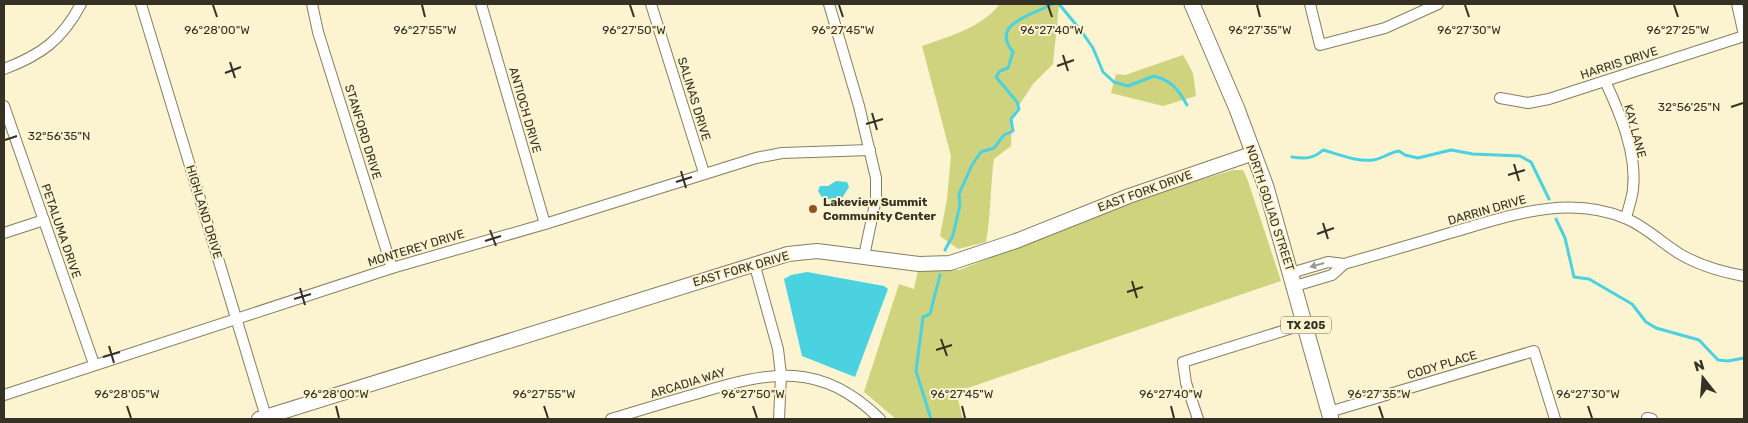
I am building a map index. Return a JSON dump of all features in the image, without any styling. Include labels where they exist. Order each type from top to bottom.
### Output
[{"type":"main road","name":"NORTH GOLIAD STREET","points":[[1192,4],[1254,153],[1276,219],[1330,415]]},
{"type":"street","points":[[4,69],[29,60],[51,43],[70,26],[81,4]]},
{"type":"street","name":"HIGHLAND DRIVE","points":[[141,4],[236,318],[264,418]]},
{"type":"street","name":"STANFORD DRIVE","points":[[312,4],[318,32],[392,268]]},
{"type":"street","name":"ANTIOCH DRIVE","points":[[481,4],[544,224]]},
{"type":"street","name":"SALINAS DRIVE","points":[[651,4],[704,173]]},
{"type":"street","points":[[829,4],[870,150],[876,178],[876,198],[864,256]]},
{"type":"street","points":[[1310,4],[1320,45],[1385,28],[1438,4]]},
{"type":"street","points":[[1737,4],[1744,36]]},
{"type":"street","name":"HARRIS DRIVE","points":[[1500,98],[1528,103],[1550,100],[1744,36]]},
{"type":"street","name":"KAY LANE","points":[[1605,82],[1615,103],[1631,155],[1633,190],[1626,218]]},
{"type":"street","name":"PETALUMA DRIVE","points":[[4,106],[94,364]]},
{"type":"street","name":"MONTEREY DRIVE","points":[[4,395],[392,268],[544,224],[756,158],[782,153],[870,150]]},
{"type":"street","name":"EAST FORK DRIVE","points":[[264,418],[754,263],[788,254],[817,251],[919,264],[950,263],[1016,241],[1129,196],[1254,153]]},
{"type":"street","name":"DARRIN DRIVE","points":[[1293,279],[1332,275],[1344,264],[1530,210],[1581,208],[1626,218],[1647,230],[1682,255],[1718,271],[1744,276]]},
{"type":"street","points":[[4,233],[44,220]]},
{"type":"street","points":[[754,263],[773,328],[781,375],[779,419]]},
{"type":"street","points":[[1198,419],[1186,383],[1184,362],[1305,324]]},
{"type":"street","name":"CODY PLACE","points":[[1330,415],[1534,351],[1554,419]]},
{"type":"street","name":"ARCADIA WAY","points":[[611,419],[748,378],[781,375],[810,378],[828,384],[862,402],[880,419]]},
{"type":"green space","points":[[1000,4],[1059,4],[1053,64],[1033,84],[1012,116],[1011,146],[994,159],[986,242],[958,249],[940,236],[947,199],[951,156],[922,46],[954,35],[974,25],[984,19]]},
{"type":"green space","points":[[1183,55],[1193,73],[1196,96],[1163,106],[1111,93],[1116,74],[1125,75]]},
{"type":"green space","points":[[1233,170],[1243,170],[1248,181],[1281,281],[956,392],[963,419],[896,419],[864,392],[899,284],[914,289],[918,270],[959,270],[1159,192]]},
{"type":"water","points":[[836,181],[847,182],[849,187],[837,206],[831,199],[823,199],[818,191],[820,186],[828,186]]},
{"type":"water","points":[[807,272],[884,286],[888,289],[855,377],[802,356],[784,279],[791,275]]},
{"type":"waterway","points":[[945,250],[953,235],[960,205],[959,194],[972,165],[981,152],[994,148],[1004,135],[1013,131],[1011,119],[1019,109],[1017,102],[996,77],[1000,71],[1008,68],[1013,52],[1007,42],[1006,34],[1017,21],[1052,4]]},
{"type":"waterway","points":[[1059,4],[1093,48],[1103,72],[1114,82],[1128,86],[1154,76],[1174,86],[1187,105]]},
{"type":"waterway","points":[[1292,157],[1309,158],[1323,150],[1354,159],[1367,160],[1399,151],[1405,155],[1418,158],[1451,150],[1473,154],[1520,156],[1531,162],[1549,199]]},
{"type":"waterway","points":[[1556,219],[1565,238],[1574,277],[1589,279],[1632,304],[1646,322],[1656,328],[1699,340],[1718,360],[1728,361],[1744,358]]},
{"type":"waterway","points":[[931,419],[916,371],[923,317],[930,314],[940,275]]},
{"type":"place","name":"Lakeview Summit Community Center","points":[[813,209]]}]
